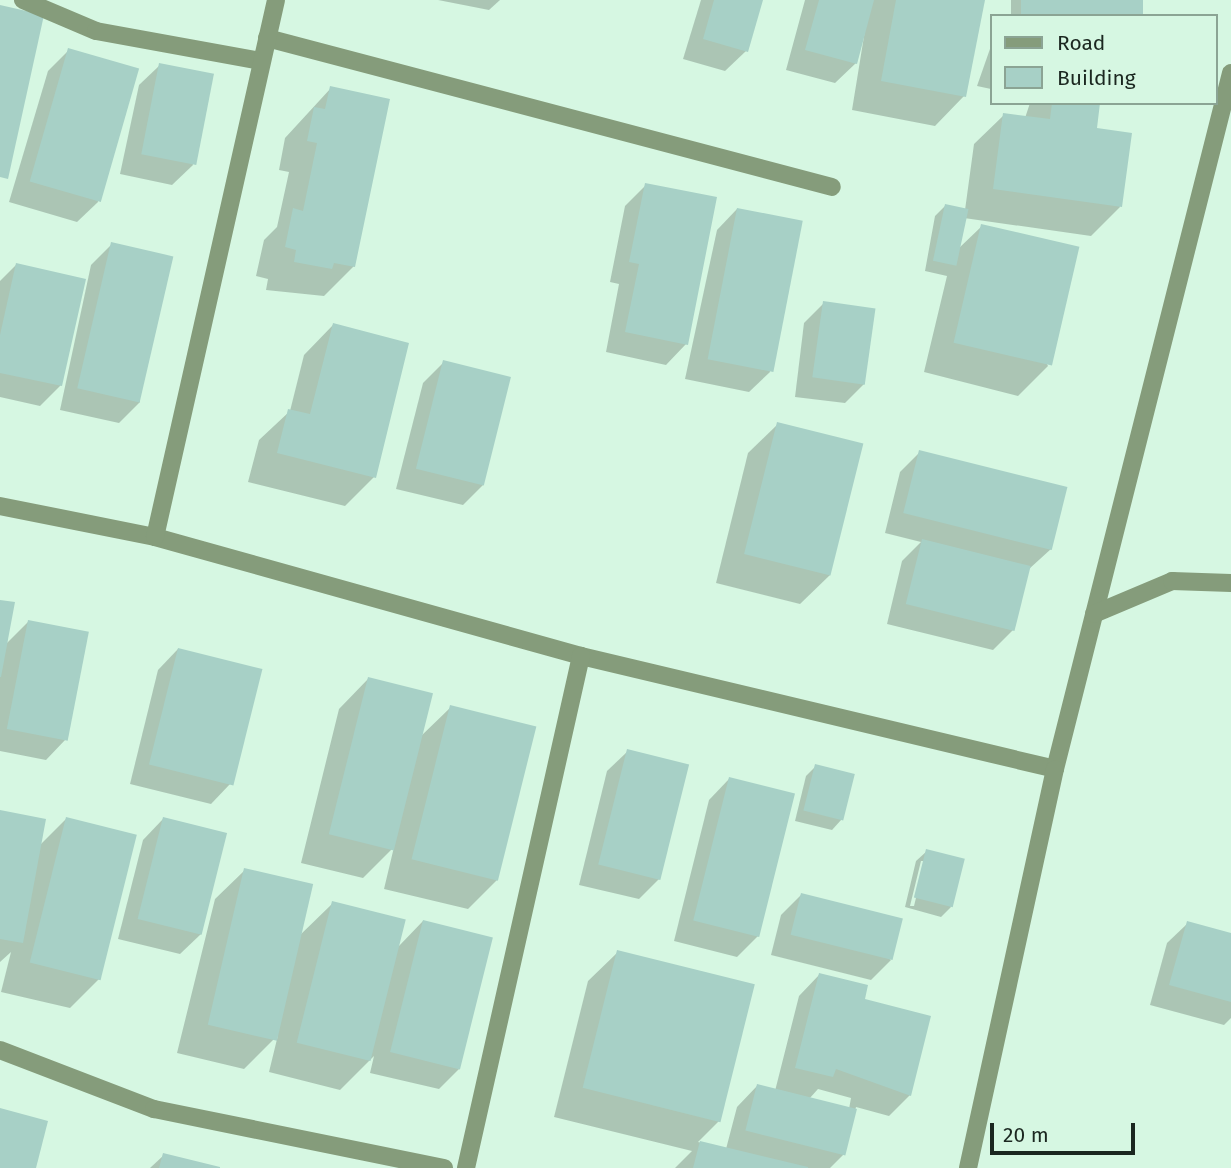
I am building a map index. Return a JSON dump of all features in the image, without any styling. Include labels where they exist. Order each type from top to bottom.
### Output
[{"type":"street","points":[[23,0],[96,31],[261,61]]},
{"type":"street","points":[[155,537],[276,0]]},
{"type":"street","points":[[267,38],[832,187]]},
{"type":"street","points":[[968,1168],[1055,769],[1231,73]]},
{"type":"street","points":[[0,506],[155,537],[581,656],[1055,769]]},
{"type":"street","points":[[1094,614],[1172,581],[1231,583]]},
{"type":"street","points":[[466,1168],[581,656]]},
{"type":"street","points":[[0,1050],[154,1109],[444,1168]]},
{"type":"building","points":[[714,0],[763,0],[748,52],[703,39]]},
{"type":"building","points":[[819,0],[874,0],[857,64],[805,50]]},
{"type":"building","points":[[896,0],[985,0],[966,97],[881,81]]},
{"type":"building","points":[[1021,0],[1143,0],[1143,14],[1021,14]]},
{"type":"building","points":[[0,5],[44,15],[8,179],[0,177]]},
{"type":"building","points":[[68,48],[139,68],[101,202],[30,182]]},
{"type":"building","points":[[159,63],[214,74],[196,165],[141,154]]},
{"type":"building","points":[[330,86],[390,99],[355,267],[334,263],[332,269],[294,262],[296,250],[285,247],[293,208],[303,211],[317,143],[307,141],[314,107],[325,109]]},
{"type":"building","points":[[1052,105],[1100,105],[1097,128],[1132,133],[1122,207],[993,189],[1003,113],[1050,119]]},
{"type":"building","points":[[645,183],[717,197],[688,345],[625,332],[639,264],[629,262]]},
{"type":"building","points":[[945,204],[968,209],[956,266],[933,261]]},
{"type":"building","points":[[737,208],[803,221],[773,372],[708,359]]},
{"type":"building","points":[[981,224],[1079,247],[1052,366],[954,343]]},
{"type":"building","points":[[111,242],[173,256],[140,403],[77,388]]},
{"type":"building","points":[[16,263],[86,279],[62,386],[0,373],[0,335]]},
{"type":"building","points":[[823,301],[875,308],[865,385],[812,377]]},
{"type":"building","points":[[333,323],[409,343],[376,478],[277,453],[288,409],[310,414]]},
{"type":"building","points":[[443,360],[511,377],[484,486],[416,469]]},
{"type":"building","points":[[777,422],[863,444],[830,575],[744,554]]},
{"type":"building","points":[[919,450],[1067,487],[1052,550],[903,513]]},
{"type":"building","points":[[922,539],[1031,566],[1014,631],[906,604]]},
{"type":"building","points":[[0,600],[15,602],[1,677],[0,677]]},
{"type":"building","points":[[28,620],[89,632],[68,741],[7,729]]},
{"type":"building","points":[[178,648],[262,669],[233,785],[149,764]]},
{"type":"building","points":[[368,677],[433,693],[394,850],[329,834]]},
{"type":"building","points":[[450,705],[536,727],[498,881],[412,859]]},
{"type":"building","points":[[627,749],[689,764],[660,880],[598,864]]},
{"type":"building","points":[[815,764],[855,774],[843,820],[803,811]]},
{"type":"building","points":[[729,777],[795,793],[759,937],[693,921]]},
{"type":"building","points":[[0,810],[46,819],[23,943],[0,939]]},
{"type":"building","points":[[66,817],[137,835],[101,980],[30,963]]},
{"type":"building","points":[[163,817],[227,833],[202,935],[138,919]]},
{"type":"building","points":[[926,849],[965,859],[953,907],[914,898]]},
{"type":"building","points":[[244,868],[313,884],[277,1041],[208,1025]]},
{"type":"building","points":[[801,893],[903,918],[892,960],[791,935]]},
{"type":"building","points":[[332,901],[406,919],[370,1061],[297,1043]]},
{"type":"building","points":[[423,920],[493,937],[460,1069],[390,1052]]},
{"type":"building","points":[[1187,921],[1231,933],[1231,1002],[1169,985]]},
{"type":"building","points":[[617,950],[755,984],[720,1122],[583,1088]]},
{"type":"building","points":[[819,973],[868,985],[865,999],[931,1016],[911,1096],[836,1069],[833,1077],[795,1068]]},
{"type":"building","points":[[757,1084],[857,1109],[845,1155],[745,1131]]},
{"type":"building","points":[[0,1108],[48,1121],[36,1168],[0,1168]]},
{"type":"building","points":[[700,1141],[808,1167],[808,1168],[693,1168]]},
{"type":"building","points":[[163,1153],[220,1167],[220,1168],[159,1168]]}]
